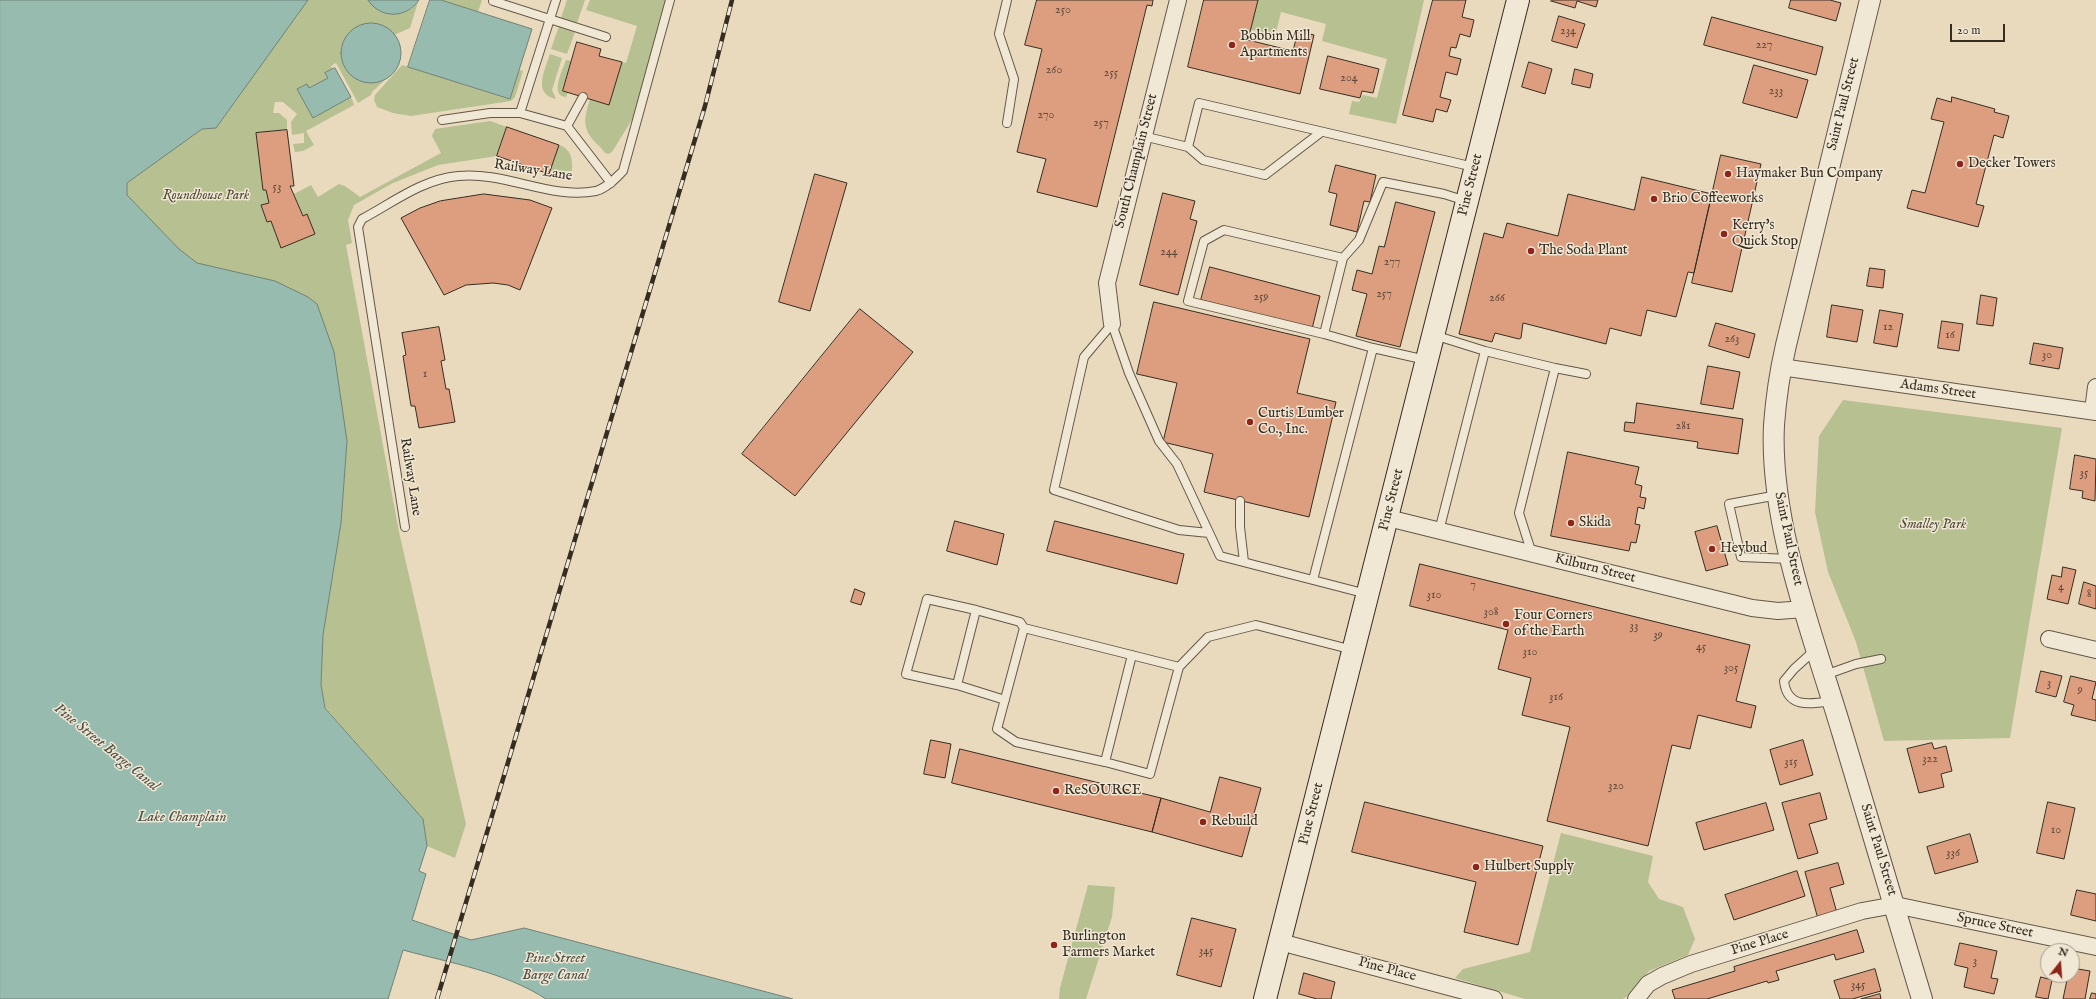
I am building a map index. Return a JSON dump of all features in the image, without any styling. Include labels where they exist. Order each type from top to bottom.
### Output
[{"type":"main road","name":"Pine Street","points":[[1265,999],[1518,0]]},
{"type":"street","name":"South Champlain Street","points":[[1112,324],[1107,283],[1178,0]]},
{"type":"street","name":"Saint Paul Street","points":[[1870,0],[1804,265],[1781,367],[1774,426],[1778,495],[1784,531],[1804,609],[1895,905],[1922,999]]},
{"type":"street","name":"Adams Street","points":[[1781,367],[2094,412]]},
{"type":"street","points":[[2094,412],[2096,387]]},
{"type":"street","name":"Kilburn Street","points":[[1388,518],[1752,608],[1778,611],[1804,609]]},
{"type":"street","points":[[2049,639],[2096,650]]},
{"type":"street","name":"Pine Place","points":[[1636,999],[1648,984],[1662,976],[1691,964],[1862,911],[1895,905]]},
{"type":"street","name":"Spruce Street","points":[[1895,905],[2096,947]]},
{"type":"street","name":"Pine Place","points":[[1280,942],[1494,999]]},
{"type":"lane","points":[[520,113],[556,0]]},
{"type":"lane","name":"Railway Lane","points":[[405,528],[358,227],[362,219],[432,181],[459,176],[504,178],[562,192],[597,190],[611,183],[623,171],[670,0]]},
{"type":"lane","points":[[1006,123],[1014,79],[999,34],[1007,0]]},
{"type":"lane","points":[[493,1],[606,37]]},
{"type":"lane","points":[[567,126],[583,97]]},
{"type":"lane","points":[[1188,147],[1199,103],[1320,133],[1475,168]]},
{"type":"lane","points":[[442,120],[490,114],[520,113],[567,126],[611,183]]},
{"type":"lane","points":[[1143,136],[1188,147],[1203,160],[1265,175],[1320,133]]},
{"type":"lane","points":[[1324,334],[1343,258],[1359,240],[1382,182],[1444,194],[1467,201]]},
{"type":"lane","points":[[1343,258],[1224,230],[1204,241],[1188,301],[1324,334],[1373,348],[1427,360]]},
{"type":"lane","points":[[1112,324],[1084,357],[1054,490],[1179,530],[1209,532]]},
{"type":"lane","points":[[1112,324],[1129,373],[1158,441],[1177,464],[1220,556],[1368,594]]},
{"type":"lane","points":[[1433,335],[1485,351],[1586,374]]},
{"type":"lane","points":[[1313,580],[1373,348]]},
{"type":"lane","points":[[1439,531],[1485,351]]},
{"type":"lane","points":[[1532,554],[1519,513],[1555,368]]},
{"type":"lane","points":[[1778,495],[1729,504],[1741,557],[1792,559]]},
{"type":"lane","points":[[1240,501],[1240,527],[1244,562]]},
{"type":"lane","points":[[1005,700],[957,685],[906,674],[927,599],[1020,622],[1024,628],[1179,667]]},
{"type":"lane","points":[[957,685],[976,610]]},
{"type":"lane","points":[[1024,628],[997,729],[1016,742],[1105,762],[1150,774],[1179,667],[1208,637],[1256,625],[1354,651]]},
{"type":"lane","points":[[1817,649],[1784,680],[1785,690],[1790,696],[1805,704],[1833,701]]},
{"type":"lane","points":[[1105,762],[1132,655]]},
{"type":"lane","points":[[1825,675],[1856,664],[1881,659]]},
{"type":"green space","name":"Roundhouse Park","points":[[308,0],[368,0],[403,13],[411,9],[418,2],[410,28],[394,35],[378,25],[373,24],[356,28],[350,32],[381,81],[389,76],[372,92],[371,95],[358,103],[336,63],[331,66],[333,69],[325,73],[328,78],[309,88],[313,118],[351,97],[354,105],[306,131],[314,145],[303,151],[295,152],[293,144],[304,143],[304,133],[292,135],[291,122],[297,114],[283,102],[275,102],[273,113],[279,113],[287,120],[287,130],[256,134],[263,190],[266,190],[269,203],[261,205],[267,222],[271,221],[281,248],[315,234],[307,215],[303,216],[294,194],[311,185],[318,197],[339,184],[345,186],[360,197],[441,153],[432,136],[435,129],[490,121],[507,127],[497,156],[438,165],[393,183],[354,205],[348,220],[352,243],[346,245],[399,532],[466,824],[455,858],[427,846],[423,819],[325,707],[321,685],[323,635],[341,523],[347,441],[275,281],[197,263],[179,249],[127,195],[127,183],[202,129],[216,128]]},
{"type":"green space","points":[[441,0],[482,0],[478,12]]},
{"type":"green space","points":[[567,0],[585,0],[577,23],[561,18]]},
{"type":"green space","points":[[590,0],[666,0],[638,110],[612,152],[608,154],[605,153],[594,141],[587,130],[585,119],[586,113],[590,99],[609,105],[622,62],[626,63],[637,26],[586,10]]},
{"type":"green space","points":[[1256,0],[1424,0],[1396,124],[1349,114],[1352,101],[1359,102],[1363,95],[1377,98],[1387,59],[1322,41],[1326,24],[1281,12],[1275,36],[1248,29]]},
{"type":"green space","points":[[559,26],[575,32],[567,54],[551,49]]},
{"type":"green space","points":[[550,54],[562,58],[552,90],[556,99],[544,92],[542,87],[543,74]]},
{"type":"green space","points":[[566,60],[572,61],[563,91],[568,92],[566,97],[558,92],[558,82]]},
{"type":"green space","points":[[402,65],[510,99],[519,70],[523,71],[515,97],[511,101],[411,116],[393,113],[377,107],[374,100],[375,95]]},
{"type":"green space","points":[[559,145],[569,152],[572,162],[572,171],[550,171]]},
{"type":"green space","name":"Smalley Park","points":[[1843,400],[2062,428],[2010,738],[1884,741],[1856,642],[1828,572],[1815,512],[1819,436]]},
{"type":"green space","points":[[1561,833],[1653,856],[1648,882],[1659,899],[1683,907],[1695,939],[1688,955],[1649,971],[1629,995],[1623,999],[1525,999],[1455,978],[1463,969],[1530,952]]},
{"type":"green space","points":[[1088,885],[1115,887],[1112,917],[1086,999],[1059,999],[1060,988]]},
{"type":"water","name":"Lake Champlain","points":[[0,0],[308,0],[216,128],[202,129],[127,183],[127,195],[179,249],[197,263],[275,281],[308,297],[317,304],[334,352],[347,441],[341,523],[323,635],[321,685],[325,708],[423,819],[427,846],[419,871],[426,874],[412,920],[471,940],[524,928],[793,999],[546,999],[513,982],[495,975],[403,950],[388,999],[0,999]]},
{"type":"water","points":[[368,0],[419,0],[407,11],[393,14],[379,11]]},
{"type":"water","points":[[430,0],[441,0],[532,29],[510,99],[408,67]]},
{"type":"water","points":[[371,23],[387,28],[392,32],[396,37],[401,53],[396,69],[392,74],[387,78],[371,83],[355,78],[350,74],[346,69],[341,53],[346,37],[350,32],[355,28]]},
{"type":"water","points":[[335,68],[351,97],[313,118],[297,89],[307,84],[309,88],[328,78],[325,73]]},
{"type":"building","points":[[1037,0],[1153,0],[1152,6],[1147,5],[1097,207],[1037,192],[1046,159],[1017,152],[1042,49],[1025,45]]},
{"type":"building","name":"Bobbin Mill Apartments","points":[[1204,0],[1258,0],[1248,40],[1293,51],[1298,31],[1314,35],[1300,94],[1188,67]]},
{"type":"building","points":[[1433,0],[1466,0],[1462,17],[1474,20],[1470,37],[1460,34],[1456,48],[1451,47],[1449,56],[1461,59],[1457,75],[1446,72],[1440,97],[1451,100],[1447,112],[1436,109],[1433,122],[1403,115]]},
{"type":"building","points":[[1598,0],[1596,7],[1577,1],[1575,8],[1551,1]]},
{"type":"building","points":[[1791,0],[1830,0],[1841,3],[1836,21],[1789,8]]},
{"type":"building","points":[[1559,16],[1585,24],[1577,48],[1552,41]]},
{"type":"building","points":[[1712,17],[1823,47],[1816,75],[1704,45]]},
{"type":"building","points":[[577,42],[601,49],[599,56],[622,62],[609,105],[563,91]]},
{"type":"building","name":"Bobbin Mill Apartments","points":[[1328,56],[1379,69],[1373,93],[1362,91],[1360,98],[1320,89]]},
{"type":"building","points":[[1529,62],[1552,69],[1545,94],[1522,87]]},
{"type":"building","points":[[1754,65],[1808,80],[1797,118],[1743,103]]},
{"type":"building","points":[[1575,69],[1593,74],[1590,88],[1572,84]]},
{"type":"building","name":"Decker Towers","points":[[1952,97],[1995,109],[1994,112],[2009,116],[2003,138],[1994,135],[1976,204],[1984,206],[1978,227],[1907,208],[1912,190],[1925,193],[1944,122],[1931,119],[1937,98],[1951,102]]},
{"type":"building","points":[[507,127],[559,145],[549,174],[497,156]]},
{"type":"building","points":[[287,130],[294,186],[290,186],[303,216],[307,214],[315,234],[281,248],[271,221],[267,222],[261,205],[269,203],[266,190],[263,190],[256,133]]},
{"type":"building","name":"Kerry's Quick Stop","points":[[1721,155],[1761,164],[1732,292],[1692,283]]},
{"type":"building","points":[[1336,165],[1376,175],[1370,202],[1364,201],[1357,232],[1330,225],[1337,194],[1329,192]]},
{"type":"building","points":[[815,174],[847,183],[810,311],[779,302]]},
{"type":"building","points":[[1642,177],[1712,194],[1694,273],[1688,272],[1676,317],[1647,310],[1641,336],[1610,328],[1606,344],[1523,323],[1521,338],[1519,339],[1495,333],[1492,342],[1459,334],[1484,233],[1503,238],[1507,223],[1558,236],[1568,194],[1634,210]]},
{"type":"building","points":[[1163,193],[1195,201],[1190,219],[1197,221],[1178,295],[1140,285]]},
{"type":"building","points":[[484,194],[530,200],[552,208],[520,290],[508,285],[493,283],[466,285],[444,295],[401,218],[420,208],[440,201]]},
{"type":"building","points":[[1396,202],[1435,212],[1400,347],[1356,336],[1367,294],[1352,290],[1357,270],[1372,274],[1379,246],[1384,247]]},
{"type":"building","points":[[1210,267],[1320,296],[1312,329],[1201,300]]},
{"type":"building","points":[[1870,268],[1885,270],[1883,288],[1867,286]]},
{"type":"building","points":[[1981,295],[1997,298],[1993,326],[1977,324]]},
{"type":"building","name":"Curtis Lumber Co., Inc.","points":[[1154,302],[1310,339],[1297,393],[1336,402],[1309,517],[1204,492],[1213,454],[1163,442],[1177,383],[1137,374]]},
{"type":"building","points":[[1832,305],[1863,310],[1857,342],[1827,337]]},
{"type":"building","points":[[860,309],[913,352],[795,496],[742,454]]},
{"type":"building","points":[[1880,310],[1903,314],[1897,347],[1874,343]]},
{"type":"building","points":[[1942,321],[1963,324],[1959,351],[1938,348]]},
{"type":"building","points":[[1716,323],[1755,334],[1749,358],[1709,346]]},
{"type":"building","points":[[439,327],[445,360],[441,361],[446,389],[449,389],[455,422],[419,428],[415,406],[411,406],[403,356],[406,355],[402,333]]},
{"type":"building","points":[[2034,343],[2063,348],[2059,369],[2030,364]]},
{"type":"building","points":[[1708,366],[1740,372],[1733,409],[1701,404]]},
{"type":"building","points":[[1637,403],[1743,419],[1738,454],[1697,448],[1698,442],[1624,431],[1625,422],[1634,423]]},
{"type":"building","points":[[1568,452],[1639,467],[1635,484],[1642,486],[1640,497],[1646,498],[1644,509],[1638,507],[1635,524],[1640,525],[1636,543],[1631,542],[1629,551],[1551,536]]},
{"type":"building","points":[[2075,455],[2096,459],[2095,501],[2082,498],[2083,491],[2070,489]]},
{"type":"building","points":[[955,521],[1004,534],[997,565],[947,551]]},
{"type":"building","points":[[1055,521],[1184,554],[1177,584],[1047,551]]},
{"type":"building","name":"Heybud","points":[[1717,526],[1728,565],[1706,571],[1695,532]]},
{"type":"building","points":[[1420,564],[1750,645],[1736,701],[1756,706],[1751,728],[1698,715],[1690,749],[1672,745],[1648,846],[1547,821],[1570,727],[1522,715],[1531,678],[1498,669],[1508,630],[1410,606]]},
{"type":"building","points":[[2063,567],[2076,570],[2068,604],[2047,599],[2052,575],[2061,577]]},
{"type":"building","points":[[2084,582],[2096,586],[2096,609],[2079,604]]},
{"type":"building","points":[[855,589],[865,593],[861,605],[851,602]]},
{"type":"building","points":[[2041,671],[2062,676],[2056,697],[2036,692]]},
{"type":"building","points":[[2071,676],[2096,682],[2092,699],[2096,700],[2096,721],[2071,715],[2074,705],[2064,702]]},
{"type":"building","points":[[931,740],[951,744],[945,778],[924,774]]},
{"type":"building","points":[[1803,740],[1813,775],[1780,785],[1770,750]]},
{"type":"building","points":[[1932,743],[1934,749],[1946,746],[1952,771],[1941,774],[1944,787],[1919,793],[1907,749]]},
{"type":"building","name":"ReSOURCE","points":[[960,749],[1161,798],[1152,832],[952,783]]},
{"type":"building","name":"Rebuild","points":[[1220,777],[1261,788],[1242,857],[1152,832],[1161,798],[1210,812]]},
{"type":"building","points":[[1820,793],[1827,819],[1809,824],[1818,853],[1798,859],[1782,803]]},
{"type":"building","name":"Hulbert Supply","points":[[1365,802],[1543,846],[1518,945],[1464,932],[1476,882],[1352,852]]},
{"type":"building","points":[[2048,802],[2075,808],[2064,859],[2037,853]]},
{"type":"building","points":[[1766,803],[1774,830],[1704,850],[1696,823]]},
{"type":"building","points":[[1970,834],[1978,862],[1935,874],[1927,847]]},
{"type":"building","points":[[1838,863],[1844,884],[1830,888],[1837,913],[1818,919],[1805,872]]},
{"type":"building","points":[[1797,871],[1805,896],[1734,920],[1725,895]]},
{"type":"building","points":[[2077,890],[2096,894],[2096,921],[2071,915]]},
{"type":"building","points":[[1192,918],[1236,929],[1221,987],[1177,975]]},
{"type":"building","points":[[1857,930],[1864,952],[1836,960],[1834,954],[1776,971],[1779,980],[1768,983],[1767,981],[1707,999],[1675,999],[1672,990],[1735,971],[1734,967]]},
{"type":"building","points":[[1960,943],[1997,951],[1991,978],[1998,979],[1994,994],[1964,987],[1968,968],[1955,965]]},
{"type":"building","points":[[1875,969],[1881,991],[1852,999],[1840,999],[1834,981]]},
{"type":"building","points":[[2080,969],[2090,971],[2085,999],[2063,999],[2066,983],[2080,983]]},
{"type":"building","points":[[1304,973],[1335,982],[1331,999],[1317,999],[1299,994]]},
{"type":"building","points":[[2040,981],[2040,983],[2051,983],[2048,999],[2036,997]]},
{"type":"building","points":[[2092,993],[2096,994],[2096,999],[2090,999]]},
{"type":"building","points":[[1880,994],[1881,999],[1861,999]]},
{"type":"railway","points":[[437,999],[705,106],[732,0]]},
{"type":"place","name":"Bobbin Mill Apartments","points":[[1232,45]]},
{"type":"place","name":"Decker Towers","points":[[1960,164]]},
{"type":"place","name":"Haymaker Bun Company","points":[[1728,174]]},
{"type":"place","name":"Brio Coffeeworks","points":[[1654,199]]},
{"type":"place","name":"Kerry's Quick Stop","points":[[1724,234]]},
{"type":"place","name":"The Soda Plant","points":[[1531,251]]},
{"type":"place","name":"Curtis Lumber Co., Inc.","points":[[1250,422]]},
{"type":"place","name":"Skida","points":[[1571,523]]},
{"type":"place","name":"Heybud","points":[[1712,549]]},
{"type":"place","name":"Four Corners of the Earth","points":[[1506,624]]},
{"type":"place","name":"ReSOURCE","points":[[1056,791]]},
{"type":"place","name":"Rebuild","points":[[1203,822]]},
{"type":"place","name":"Hulbert Supply","points":[[1476,867]]},
{"type":"place","name":"Burlington Farmers Market","points":[[1054,945]]},
{"type":"water label","name":"Pine Street Barge Canal","points":[[106,748]]},
{"type":"water label","name":"Pine Street Barge Canal","points":[[555,968]]}]
